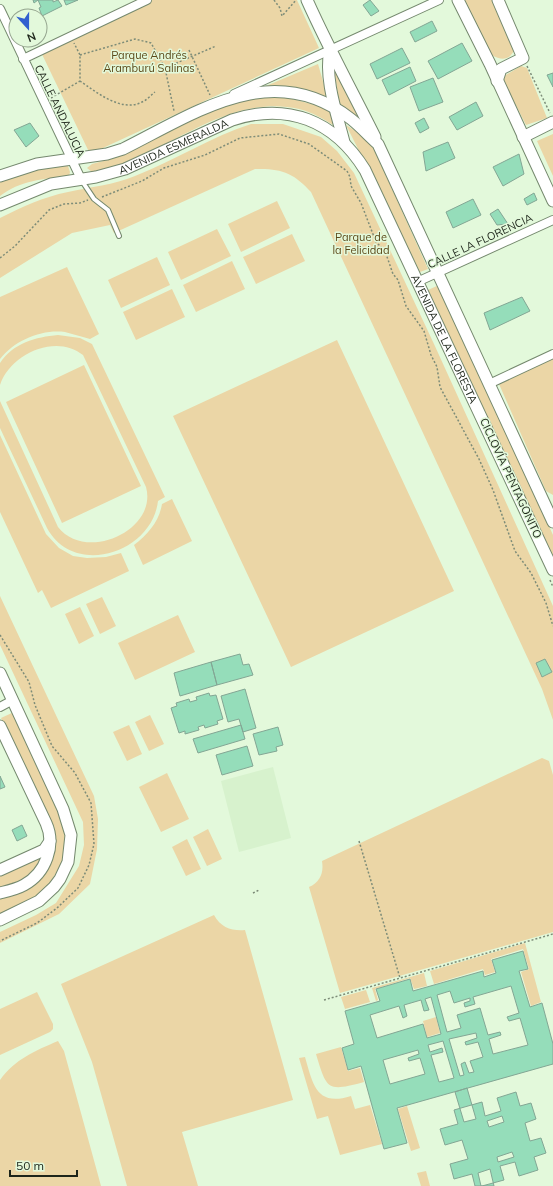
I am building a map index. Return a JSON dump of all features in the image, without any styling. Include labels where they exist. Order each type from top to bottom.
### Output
[{"type":"main road","name":"AVENIDA DE LA FLORESTA","points":[[307,0],[330,50],[340,64],[378,144],[489,384],[548,502],[553,522]]},
{"type":"main road","points":[[458,0],[490,64],[553,201]]},
{"type":"main road","points":[[498,0],[523,58],[501,69],[498,81]]},
{"type":"main road","name":"AVENIDA DE LA FLORESTA","points":[[330,50],[328,67],[344,142],[365,170],[551,575]]},
{"type":"main road","points":[[490,64],[501,69]]},
{"type":"main road","name":"AVENIDA ESMERALDA","points":[[0,176],[37,164],[102,154],[123,149],[217,102],[261,91],[285,91],[309,96],[336,110]]},
{"type":"main road","name":"AVENIDA DE LA FLORESTA","points":[[336,110],[351,119],[378,144]]},
{"type":"main road","name":"AVENIDA ESMERALDA","points":[[0,205],[37,189],[124,169],[232,120],[261,113],[285,113],[312,121],[333,132],[344,142]]},
{"type":"main road","points":[[523,136],[551,118]]},
{"type":"main road","points":[[0,673],[64,809],[70,829],[71,846],[68,862],[63,874],[54,887],[39,901],[0,920]]},
{"type":"main road","points":[[0,726],[46,822],[51,839],[47,858],[36,875],[24,885],[0,893]]},
{"type":"main road","points":[[0,870],[44,850],[51,839]]},
{"type":"street","points":[[23,59],[147,0]]},
{"type":"street","name":"AVENIDA ESMERALDA","points":[[217,102],[439,0]]},
{"type":"street","name":"CALLE ANDALUCIA","points":[[0,9],[81,179]]},
{"type":"street","name":"CALLE LA FLORENCIA","points":[[417,282],[553,220]]},
{"type":"street","points":[[489,384],[553,354]]},
{"type":"street","points":[[0,706],[13,700]]},
{"type":"lane","points":[[81,179],[94,199],[108,210],[119,236]]},
{"type":"path","points":[[274,0],[280,8],[282,16],[296,0]]},
{"type":"path","points":[[70,36],[80,55],[80,81]]},
{"type":"path","points":[[80,55],[135,40],[151,43],[165,68],[176,123]]},
{"type":"path","points":[[165,68],[216,46]]},
{"type":"path","points":[[189,50],[217,102]]},
{"type":"path","points":[[523,58],[551,118]]},
{"type":"path","points":[[80,81],[114,102],[130,105],[142,102],[155,92]]},
{"type":"path","points":[[44,102],[80,81]]},
{"type":"path","points":[[0,258],[15,246],[49,210],[64,204],[80,203],[111,194],[121,188],[142,181],[164,168],[205,155],[240,138],[279,134],[308,144],[347,171],[350,177],[351,186],[361,203],[376,242],[385,251],[393,274],[398,280],[406,306],[424,331],[431,355],[437,366],[440,387],[479,459],[493,490],[515,551],[530,573],[546,603],[553,626]]},
{"type":"path","points":[[551,575],[553,587]]},
{"type":"path","points":[[359,841],[400,978]]},
{"type":"path","points":[[253,893],[259,890]]},
{"type":"path","points":[[324,1000],[553,934]]},
{"type":"shaded area","points":[[273,767],[291,838],[239,852],[221,781]]},
{"type":"green space","name":"Parque Andrés Aramburú Salinas","points":[[139,0],[297,0],[319,48],[90,154],[39,48],[48,48],[48,44]]},
{"type":"green space","points":[[463,0],[492,0],[515,48],[509,57],[503,59],[492,55]]},
{"type":"green space","points":[[318,64],[328,99],[302,90],[277,87],[267,88],[266,86]]},
{"type":"green space","points":[[521,66],[527,68],[547,118],[526,125],[503,80],[504,76]]},
{"type":"green space","points":[[336,68],[359,119],[340,108],[334,69]]},
{"type":"green space","points":[[255,97],[289,98],[330,109],[335,126],[304,110],[276,106],[254,108],[232,114],[190,131],[129,162],[97,172],[92,172],[87,168],[92,164],[118,157],[212,110],[230,103]]},
{"type":"green space","name":"Parque de la Felicidad","points":[[251,124],[283,124],[321,137],[337,151],[354,173],[434,344],[553,606],[553,720],[542,689],[311,192],[299,180],[280,171],[255,169],[114,233],[110,225],[72,233],[0,278],[0,218],[25,206],[50,197],[127,179],[150,170],[222,135]]},
{"type":"green space","points":[[346,125],[362,135],[374,149],[428,269],[420,272]]},
{"type":"green space","points":[[553,134],[553,176],[537,141]]},
{"type":"green space","points":[[64,164],[68,166],[70,172],[69,176],[41,179],[24,183],[0,196],[0,182],[27,171]]},
{"type":"green space","points":[[277,201],[290,228],[241,252],[228,224]]},
{"type":"green space","points":[[217,229],[231,256],[181,280],[168,252]]},
{"type":"green space","points":[[292,234],[305,261],[256,284],[243,257]]},
{"type":"green space","points":[[157,257],[170,285],[121,308],[108,280]]},
{"type":"green space","points":[[232,261],[245,289],[196,312],[183,285]]},
{"type":"green space","points":[[67,267],[99,334],[90,339],[65,332],[47,332],[38,334],[13,346],[0,359],[0,297]]},
{"type":"green space","points":[[439,285],[553,535],[553,557],[428,290]]},
{"type":"green space","points":[[172,289],[185,317],[136,340],[123,312]]},
{"type":"green space","points":[[58,335],[80,338],[92,344],[165,497],[158,501],[153,519],[142,534],[127,546],[110,553],[92,555],[75,552],[59,543],[47,528],[0,428],[0,401],[58,527],[70,537],[85,542],[101,542],[117,537],[131,528],[141,516],[147,503],[146,487],[83,355],[72,349],[60,346],[35,350],[13,364],[5,374],[0,385],[0,363],[11,350],[33,339]]},
{"type":"green space","points":[[337,340],[454,591],[291,667],[173,416]]},
{"type":"green space","points":[[553,358],[553,495],[546,491],[499,384]]},
{"type":"green space","points":[[84,365],[141,486],[62,523],[6,402]]},
{"type":"green space","points":[[0,435],[46,534],[59,548],[73,556],[87,558],[106,557],[121,553],[129,571],[51,608],[42,590],[38,593],[0,512]]},
{"type":"green space","points":[[172,499],[192,541],[143,565],[134,545],[156,522],[162,504]]},
{"type":"green space","points":[[0,596],[94,796],[98,819],[97,849],[90,884],[59,914],[0,943],[0,932],[36,915],[56,903],[79,866],[84,845],[83,822],[0,645]]},
{"type":"green space","points":[[102,597],[116,626],[100,634],[86,604]]},
{"type":"green space","points":[[80,607],[94,636],[79,644],[65,614]]},
{"type":"green space","points":[[178,615],[195,652],[135,680],[118,643]]},
{"type":"green space","points":[[14,712],[59,812],[66,834],[64,855],[60,867],[47,887],[37,896],[0,915],[0,898],[18,894],[55,847],[55,835],[1,718]]},
{"type":"green space","points":[[150,715],[164,744],[149,751],[135,722]]},
{"type":"green space","points":[[129,725],[142,754],[127,761],[113,732]]},
{"type":"green space","points":[[542,758],[549,761],[553,775],[553,932],[340,993],[309,887],[316,883],[322,873],[322,861]]},
{"type":"green space","points":[[167,773],[189,819],[161,832],[139,787]]},
{"type":"green space","points":[[208,829],[222,859],[207,866],[193,837]]},
{"type":"green space","points":[[187,839],[201,869],[186,876],[172,847]]},
{"type":"green space","points":[[44,854],[36,868],[26,878],[15,884],[0,889],[0,875]]},
{"type":"green space","points":[[214,915],[223,926],[227,928],[245,930],[293,1100],[182,1132],[198,1186],[127,1186],[92,1062],[61,984]]},
{"type":"green space","points":[[525,943],[541,1002],[531,1006],[521,972],[529,969],[523,949],[491,959],[495,972],[485,975],[483,969],[434,984],[430,971]]},
{"type":"green space","points":[[424,973],[427,986],[414,989],[410,978],[375,989],[378,1000],[376,1001],[372,988]]},
{"type":"green space","points":[[366,990],[370,1002],[345,1009],[341,997]]},
{"type":"green space","points":[[37,992],[53,1024],[53,1029],[50,1032],[0,1055],[0,1009]]},
{"type":"green space","points":[[436,1017],[440,1033],[427,1037],[423,1021]]},
{"type":"green space","points":[[58,1041],[64,1051],[101,1186],[0,1186],[0,1080],[12,1066],[26,1056]]},
{"type":"green space","points":[[341,1047],[348,1071],[360,1068],[364,1082],[335,1087],[326,1081],[316,1054]]},
{"type":"green space","points":[[305,1057],[314,1084],[323,1096],[339,1099],[351,1096],[355,1109],[370,1105],[382,1144],[340,1155],[328,1116],[317,1119],[299,1058]]},
{"type":"green space","points":[[407,1106],[420,1148],[411,1151],[398,1109]]},
{"type":"green space","points":[[426,1171],[430,1186],[421,1186],[417,1173]]},
{"type":"building","points":[[38,0],[53,0],[53,2],[58,0],[62,6],[48,13],[48,8],[39,8],[41,7]]},
{"type":"building","points":[[64,0],[78,0],[66,5]]},
{"type":"building","points":[[370,0],[379,11],[371,16],[363,5]]},
{"type":"building","points":[[432,21],[437,31],[415,42],[410,32]]},
{"type":"building","points":[[462,43],[472,61],[438,79],[428,61]]},
{"type":"building","points":[[402,48],[410,63],[377,79],[370,64]]},
{"type":"building","points":[[410,67],[416,81],[389,95],[382,80]]},
{"type":"building","points":[[553,73],[553,87],[547,75]]},
{"type":"building","points":[[433,78],[443,102],[419,111],[410,87]]},
{"type":"building","points":[[476,102],[483,116],[457,130],[449,117]]},
{"type":"building","points":[[424,118],[429,128],[420,133],[415,123]]},
{"type":"building","points":[[30,123],[39,136],[26,147],[14,130]]},
{"type":"building","points":[[448,142],[455,158],[426,171],[423,152]]},
{"type":"building","points":[[519,154],[524,174],[503,186],[493,167]]},
{"type":"building","points":[[534,193],[537,200],[527,205],[524,199]]},
{"type":"building","points":[[473,199],[481,215],[453,228],[446,212]]},
{"type":"building","points":[[498,209],[508,224],[497,225],[490,214]]},
{"type":"building","points":[[522,297],[530,311],[490,330],[484,313]]},
{"type":"building","points":[[240,654],[243,665],[249,664],[253,675],[217,685],[211,662]]},
{"type":"building","points":[[545,659],[552,672],[542,677],[536,663]]},
{"type":"building","points":[[211,662],[217,685],[180,696],[174,673]]},
{"type":"building","points":[[245,689],[256,728],[243,732],[239,719],[228,722],[221,696]]},
{"type":"building","points":[[209,693],[210,696],[216,695],[223,719],[217,721],[218,724],[205,728],[204,725],[198,727],[199,730],[185,734],[185,731],[179,733],[171,708],[177,706],[176,703],[189,699],[190,702],[197,700],[196,697]]},
{"type":"building","points":[[241,725],[245,739],[198,753],[193,739]]},
{"type":"building","points":[[278,727],[283,745],[276,747],[277,751],[259,755],[253,734]]},
{"type":"building","points":[[247,746],[253,766],[222,775],[216,755]]},
{"type":"building","points":[[0,776],[5,787],[0,789]]},
{"type":"building","points":[[22,825],[27,836],[17,841],[12,830]]},
{"type":"building","points":[[523,951],[528,969],[519,971],[530,1007],[542,1003],[553,1044],[553,1064],[397,1108],[407,1143],[384,1149],[361,1066],[348,1070],[342,1048],[354,1044],[345,1011],[380,1001],[376,989],[410,979],[413,991],[483,971],[484,977],[496,973],[492,960]],"holes":[[[511,986],[519,1013],[507,1017],[509,1021],[520,1018],[528,1045],[493,1054],[489,1039],[501,1035],[500,1032],[488,1035],[480,1008],[457,1015],[461,1028],[447,1032],[437,995],[450,991],[454,1003],[470,998],[470,1001],[464,1003],[465,1007],[475,1004],[473,997]],[[431,997],[441,1034],[427,1038],[423,1024],[377,1038],[370,1015],[399,1006],[403,1018],[407,1016],[404,1005],[421,1000],[424,1011],[429,1010],[425,999]],[[476,1033],[477,1038],[465,1042],[466,1045],[478,1042],[483,1057],[470,1061],[474,1072],[469,1073],[465,1062],[461,1064],[464,1075],[460,1076],[449,1039]],[[443,1041],[454,1078],[439,1082],[431,1055],[443,1052],[442,1048],[430,1052],[428,1045]],[[418,1050],[419,1054],[408,1058],[409,1061],[420,1058],[425,1074],[390,1084],[383,1060]]]},
{"type":"building","points":[[467,1088],[476,1119],[464,1122],[455,1092]]},
{"type":"building","points":[[516,1092],[520,1106],[531,1103],[536,1119],[525,1123],[530,1141],[541,1138],[546,1153],[534,1157],[538,1170],[519,1176],[515,1162],[500,1166],[504,1180],[482,1186],[475,1186],[472,1174],[454,1179],[450,1164],[468,1159],[462,1140],[445,1145],[440,1129],[458,1124],[454,1110],[482,1102],[485,1116],[501,1111],[497,1098]],"holes":[[[502,1116],[504,1122],[489,1127],[487,1121]],[[512,1152],[514,1157],[498,1162],[497,1157]]]},
{"type":"building","points":[[490,1169],[494,1186],[481,1186],[478,1173]]}]
